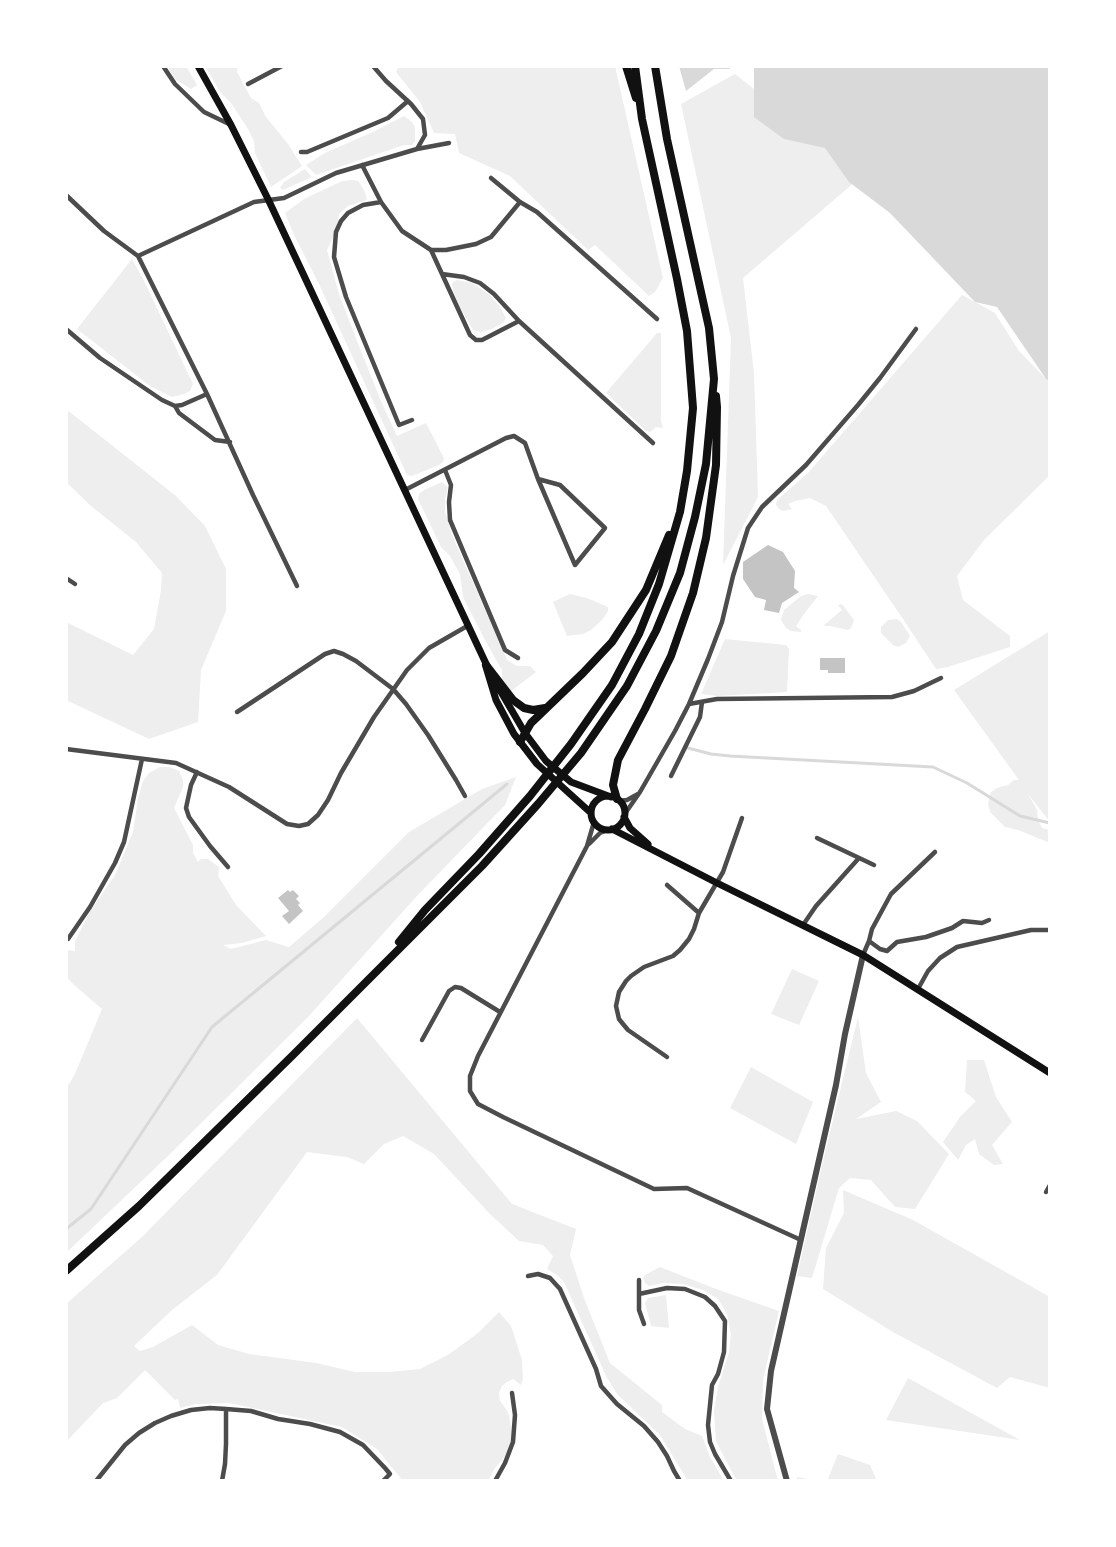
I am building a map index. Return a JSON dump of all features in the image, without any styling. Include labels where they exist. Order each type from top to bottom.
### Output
[{"type":"highway","points":[[376,971],[425,910],[530,796],[571,744],[612,685],[639,634],[659,584],[680,512],[687,471],[693,408],[687,331],[642,119],[626,66]]},
{"type":"highway","points":[[635,66],[642,119]]},
{"type":"highway","points":[[616,799],[613,785],[618,760],[671,656],[693,593],[703,549],[716,465],[717,407],[709,328],[667,139],[655,66]]},
{"type":"highway","points":[[66,1271],[147,1198],[482,866],[581,753],[627,686],[656,631],[680,573],[706,464],[714,379]]},
{"type":"highway","points":[[520,742],[531,723],[612,642],[646,590],[680,512]]},
{"type":"highway","points":[[486,664],[513,700],[524,708],[533,710],[545,708]]},
{"type":"main road","points":[[198,66],[268,199],[486,664],[525,732],[546,761],[571,782],[616,799],[624,807],[624,816],[620,825],[610,830]]},
{"type":"main road","points":[[486,664],[496,700],[514,734],[537,764],[591,813]]},
{"type":"main road","points":[[616,799],[605,796],[592,807],[591,813],[599,828],[610,830],[654,850],[863,955],[1050,1073]]},
{"type":"main road","points":[[624,816],[630,828],[654,850]]},
{"type":"street","points":[[163,66],[175,84],[204,112],[231,125]]},
{"type":"street","points":[[248,84],[282,66]]},
{"type":"street","points":[[373,66],[423,119],[425,135],[417,149]]},
{"type":"street","points":[[378,73],[383,66]]},
{"type":"street","points":[[301,152],[307,152],[388,118],[408,101]]},
{"type":"street","points":[[138,256],[254,202],[284,198],[336,173],[417,149],[449,143]]},
{"type":"street","points":[[362,165],[381,202],[402,231],[430,250],[476,340],[482,340],[519,321]]},
{"type":"street","points":[[491,178],[537,212],[657,319]]},
{"type":"street","points":[[66,195],[104,231],[138,256],[207,394],[297,586]]},
{"type":"street","points":[[430,250],[446,250],[476,244],[491,237],[520,201]]},
{"type":"street","points":[[381,202],[363,205],[348,213],[341,221],[336,232],[334,257],[346,297],[399,425],[411,420]]},
{"type":"street","points":[[442,274],[464,277],[480,283],[494,294],[519,321],[653,443]]},
{"type":"street","points":[[66,329],[100,358],[162,400],[175,406],[179,412],[215,440],[230,442]]},
{"type":"street","points":[[624,816],[689,704],[722,622],[747,528],[762,507],[806,465],[858,405],[916,329]]},
{"type":"street","points":[[175,406],[207,394]]},
{"type":"street","points":[[405,490],[514,436],[525,443],[538,479],[575,565],[605,528],[560,485],[538,479]]},
{"type":"street","points":[[446,470],[451,485],[450,520],[505,650],[518,658]]},
{"type":"street","points":[[66,578],[75,584]]},
{"type":"street","points":[[66,750],[176,762],[229,787],[287,824],[299,826],[308,824],[318,815],[328,800],[374,717],[407,670],[429,648],[469,625]]},
{"type":"street","points":[[237,712],[325,654],[334,651],[343,654],[357,661],[393,688],[428,735],[465,796]]},
{"type":"street","points":[[689,704],[717,699],[892,697],[914,691],[941,678]]},
{"type":"street","points":[[671,776],[700,717],[702,702]]},
{"type":"street","points":[[68,939],[90,907],[120,853],[142,759]]},
{"type":"street","points":[[197,772],[191,785],[186,808],[189,817],[228,867]]},
{"type":"street","points":[[616,799],[627,800],[640,792]]},
{"type":"street","points":[[668,1057],[628,1030],[619,1019],[616,1006],[620,992],[631,976],[644,967],[667,959],[680,950],[689,939],[699,913],[723,872],[742,818]]},
{"type":"street","points":[[594,822],[587,846],[478,1056],[470,1076],[470,1091],[478,1104],[654,1189],[687,1188],[801,1239]]},
{"type":"street","points":[[587,846],[600,833],[610,830]]},
{"type":"street","points":[[817,838],[874,865]]},
{"type":"street","points":[[787,1481],[767,1409],[771,1371],[836,1084],[844,1034],[863,955],[872,929],[891,894],[935,852]]},
{"type":"street","points":[[803,925],[817,905],[859,858]]},
{"type":"street","points":[[667,885],[699,913]]},
{"type":"street","points":[[869,941],[886,951],[897,942],[926,937],[952,928],[963,921],[982,923],[989,920]]},
{"type":"street","points":[[918,989],[928,971],[940,958],[957,947],[1031,930],[1050,930]]},
{"type":"street","points":[[422,1040],[449,992],[455,987],[461,988],[500,1012]]},
{"type":"street","points":[[1046,1192],[1050,1185]]},
{"type":"street","points":[[528,1276],[538,1274],[550,1278],[560,1288],[596,1369],[601,1386],[658,1442],[680,1481]]},
{"type":"street","points":[[639,1280],[639,1310],[644,1324]]},
{"type":"street","points":[[639,1294],[667,1288],[685,1289],[705,1296],[725,1321],[724,1352],[718,1374],[712,1385],[708,1425],[710,1442],[731,1481]]},
{"type":"street","points":[[495,1481],[513,1442],[515,1414],[512,1393]]},
{"type":"street","points":[[96,1481],[125,1445],[139,1433],[171,1416],[191,1410],[210,1408],[251,1412],[340,1432],[363,1445],[396,1481]]},
{"type":"street","points":[[222,1481],[225,1464],[226,1409]]},
{"type":"street","points":[[383,1481],[390,1474]]},
{"type":"shaded area","points":[[167,66],[186,66],[197,85],[191,89],[175,79]]},
{"type":"shaded area","points":[[205,66],[238,66],[237,72],[251,98],[259,103],[266,117],[302,166],[271,187],[255,153],[254,141],[248,129],[231,103],[221,93]]},
{"type":"shaded area","points":[[399,66],[615,66],[663,278],[655,292],[649,296],[595,245],[588,250],[510,176],[459,153],[455,134],[434,133],[420,102],[396,72]]},
{"type":"shaded area","points":[[679,66],[730,66],[730,69],[714,69],[686,91]]},
{"type":"shaded area","points":[[754,66],[1050,66],[1050,382],[997,307],[975,302],[890,213],[849,182],[825,148],[784,139],[754,117]]},
{"type":"shaded area","points":[[735,74],[863,175],[743,278],[754,373],[758,497],[723,565],[731,338],[681,104]]},
{"type":"shaded area","points":[[404,116],[415,127],[415,141],[412,145],[404,145],[316,175],[306,165],[325,153]]},
{"type":"shaded area","points":[[305,169],[312,177],[283,190],[280,188],[284,182]]},
{"type":"shaded area","points":[[342,181],[358,181],[361,185],[367,200],[348,206],[339,214],[336,232],[327,250],[339,294],[397,436],[426,423],[444,458],[439,465],[412,476],[407,475],[285,213],[304,199]]},
{"type":"shaded area","points":[[132,259],[193,384],[190,391],[184,394],[172,397],[150,386],[77,329]]},
{"type":"shaded area","points":[[457,280],[472,283],[490,295],[506,318],[503,323],[481,332],[473,330],[453,291],[452,283]]},
{"type":"shaded area","points":[[962,295],[995,313],[1019,351],[1050,383],[1050,475],[984,540],[957,576],[963,600],[1010,636],[1010,647],[936,669],[826,506],[810,498],[788,504],[792,509],[783,511],[776,505],[777,500],[808,473]]},
{"type":"shaded area","points":[[657,333],[661,333],[661,420],[663,428],[656,427],[650,432],[645,430],[606,393]]},
{"type":"shaded area","points":[[66,409],[176,496],[205,526],[226,569],[226,611],[201,670],[198,722],[149,739],[66,700],[66,622],[133,655],[154,629],[162,573],[136,542],[91,506],[66,482]]},
{"type":"shaded area","points":[[442,482],[448,487],[445,512],[452,535],[507,660],[517,666],[530,666],[536,672],[510,692],[514,705],[505,693],[502,670],[463,597],[460,574],[450,556],[441,547],[418,499],[419,494],[424,490]]},
{"type":"shaded area","points":[[570,594],[608,607],[608,611],[591,630],[583,634],[567,636],[553,602]]},
{"type":"shaded area","points":[[808,594],[818,596],[796,626],[801,632],[791,631],[781,620],[784,610],[801,596]]},
{"type":"shaded area","points":[[842,604],[854,620],[851,628],[848,630],[823,626],[842,610],[838,605]]},
{"type":"shaded area","points":[[897,619],[910,636],[906,643],[898,647],[881,633],[881,627],[888,620]]},
{"type":"shaded area","points":[[1050,631],[1050,822],[1028,794],[1037,810],[1042,828],[1050,830],[1050,843],[1005,827],[990,812],[988,803],[991,792],[1014,780],[1019,780],[954,690]]},
{"type":"shaded area","points":[[725,639],[786,645],[789,649],[787,692],[717,696],[701,694]]},
{"type":"shaded area","points":[[160,767],[169,767],[179,771],[183,780],[183,787],[174,808],[193,845],[193,853],[198,862],[201,859],[208,859],[219,867],[218,876],[236,905],[266,936],[242,943],[223,945],[231,949],[266,940],[289,947],[324,917],[409,832],[482,789],[516,777],[505,805],[416,897],[308,1017],[66,1253],[66,1089],[75,1074],[102,1009],[66,976],[66,950],[75,951],[75,942],[89,913],[115,875],[133,832],[143,781],[149,773]]},
{"type":"shaded area","points":[[792,969],[819,981],[799,1025],[771,1014]]},
{"type":"shaded area","points":[[858,1017],[866,1073],[881,1102],[856,1119],[896,1111],[917,1121],[949,1154],[915,1209],[895,1207],[871,1180],[850,1178],[839,1188],[812,1278],[797,1276],[823,1161]]},
{"type":"shaded area","points":[[357,1018],[512,1204],[576,1229],[570,1255],[584,1298],[610,1363],[662,1405],[662,1412],[685,1429],[702,1436],[710,1457],[724,1481],[688,1481],[660,1435],[617,1394],[606,1376],[564,1282],[547,1269],[553,1256],[543,1245],[519,1241],[490,1214],[434,1154],[403,1136],[384,1144],[364,1164],[347,1157],[307,1152],[217,1275],[172,1310],[134,1346],[140,1351],[153,1347],[192,1325],[218,1345],[249,1354],[316,1363],[355,1372],[390,1372],[420,1369],[448,1355],[478,1333],[499,1312],[511,1326],[522,1360],[523,1379],[521,1385],[513,1379],[507,1382],[499,1393],[500,1401],[509,1415],[512,1433],[510,1447],[488,1481],[403,1481],[377,1449],[342,1427],[229,1403],[196,1404],[180,1408],[178,1399],[175,1400],[145,1370],[117,1398],[103,1403],[66,1442],[66,1304],[143,1236]]},
{"type":"shaded area","points":[[967,1060],[984,1060],[996,1097],[1012,1122],[992,1145],[1003,1164],[994,1165],[979,1154],[975,1139],[966,1145],[958,1160],[943,1142],[960,1117],[976,1101],[965,1092]]},
{"type":"shaded area","points":[[751,1067],[813,1102],[796,1144],[730,1108]]},
{"type":"shaded area","points":[[843,1190],[913,1220],[1050,1297],[1050,1388],[1010,1377],[997,1388],[893,1332],[823,1289],[826,1248],[844,1213]]},
{"type":"shaded area","points":[[660,1267],[779,1311],[763,1380],[762,1419],[778,1481],[737,1481],[716,1441],[714,1411],[718,1387],[729,1352],[731,1334],[727,1314],[718,1299],[703,1290],[683,1284],[663,1283],[649,1286],[645,1283],[643,1278],[645,1275]]},
{"type":"shaded area","points":[[666,1295],[669,1328],[651,1326],[645,1303],[648,1298]]},
{"type":"shaded area","points":[[908,1378],[1020,1440],[886,1420]]},
{"type":"shaded area","points":[[838,1454],[870,1465],[877,1481],[819,1481],[828,1479]]},
{"type":"shaded area","points":[[797,1477],[819,1481],[797,1481]]},
{"type":"building","points":[[768,545],[783,552],[795,571],[794,588],[799,592],[782,603],[779,613],[764,610],[766,600],[755,597],[743,579],[743,562]]},
{"type":"building","points":[[820,658],[845,658],[845,673],[828,673],[828,670],[820,670]]},
{"type":"building","points":[[288,890],[290,892],[293,890],[299,896],[296,899],[303,911],[289,924],[282,916],[289,911],[278,898]]},
{"type":"waterway","points":[[688,748],[730,756],[933,767],[967,783],[1020,816],[1050,823]]},
{"type":"waterway","points":[[66,1229],[91,1209],[212,1027],[507,784]]}]
